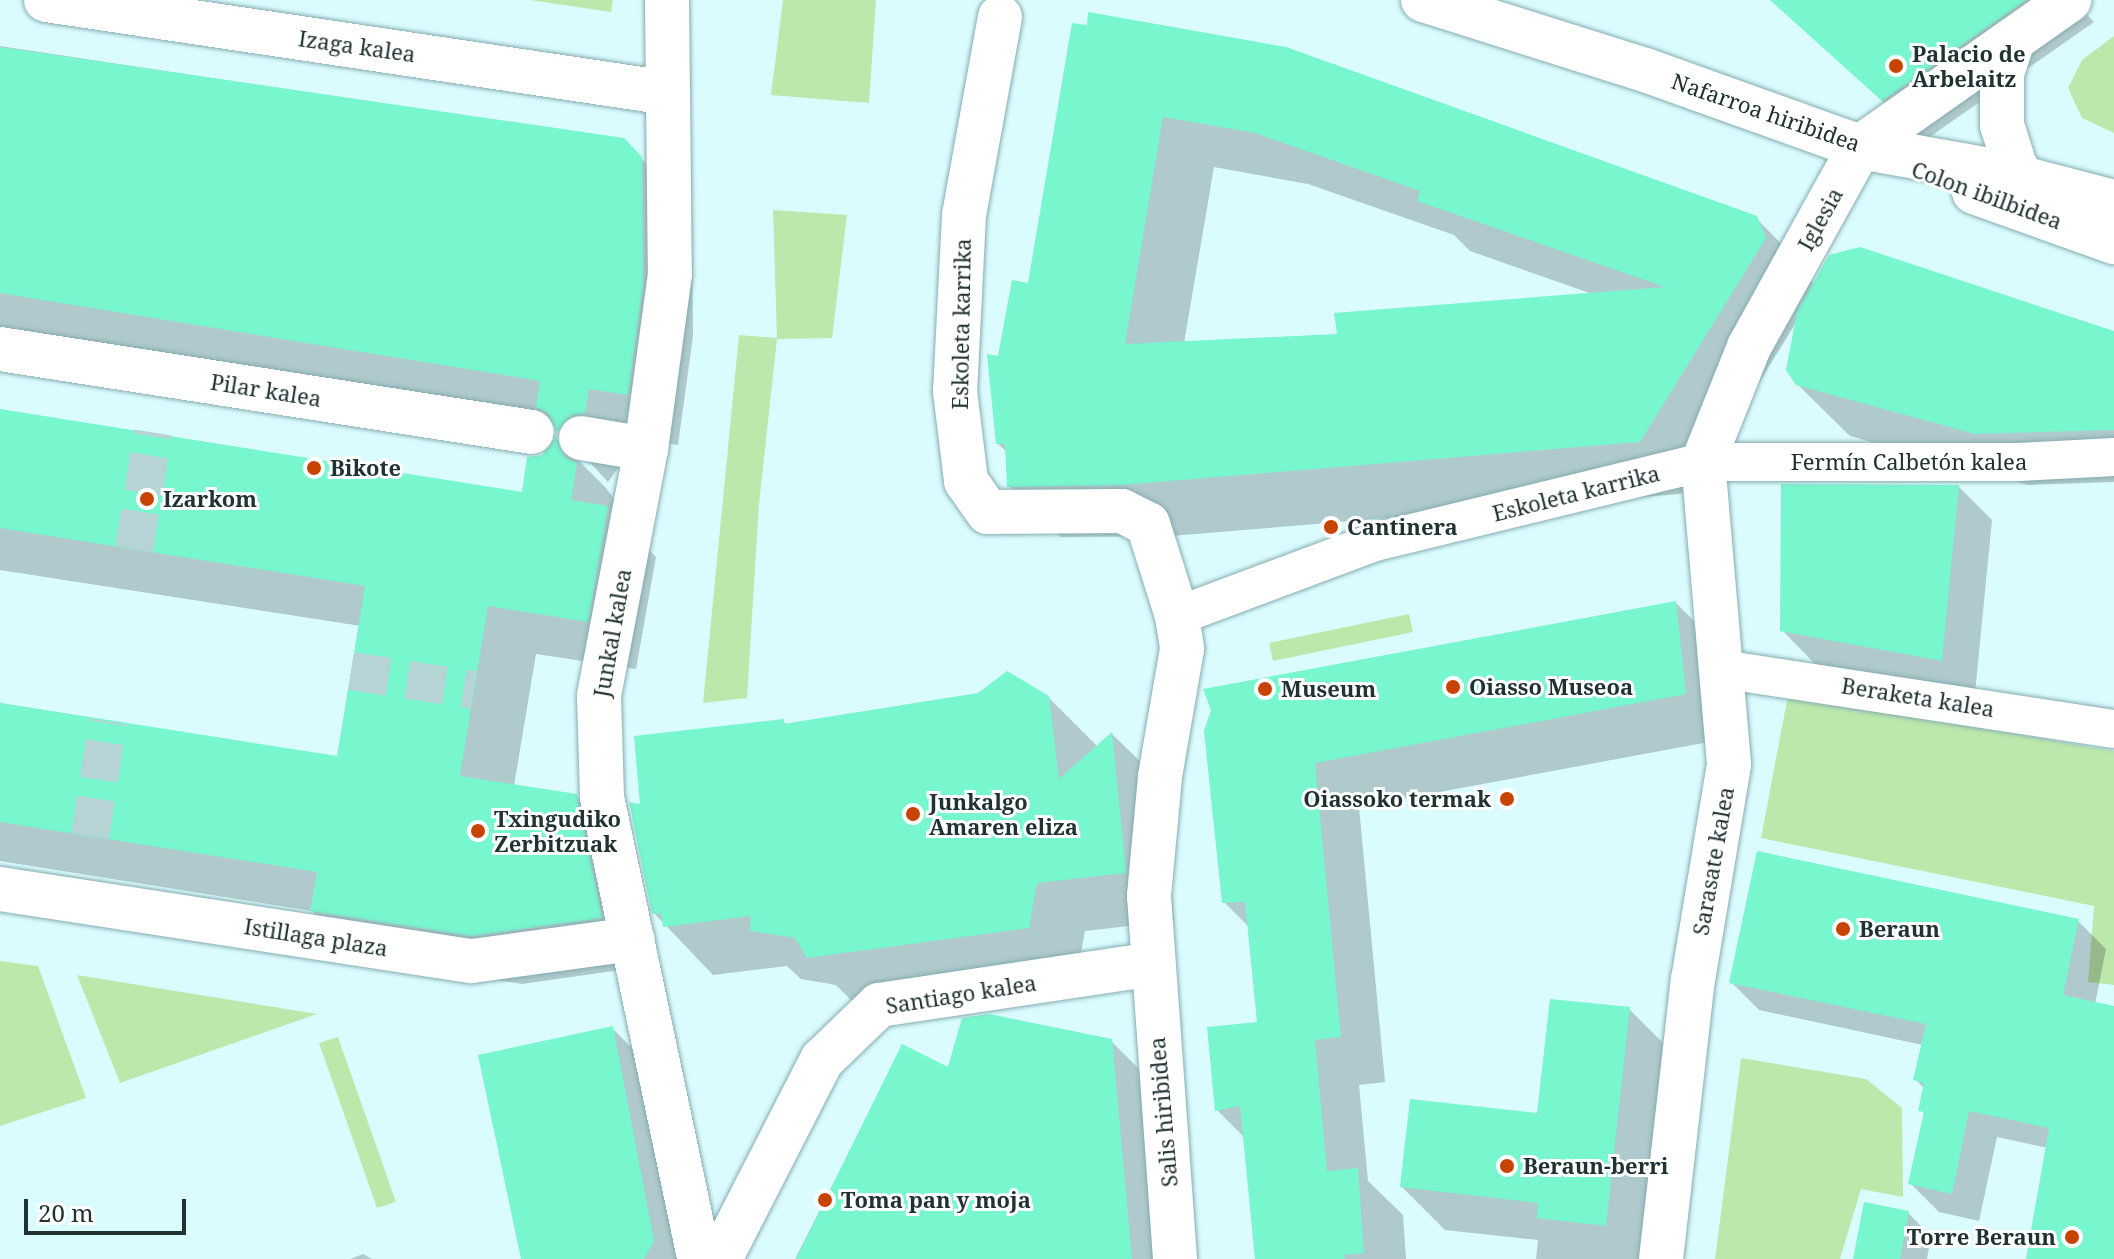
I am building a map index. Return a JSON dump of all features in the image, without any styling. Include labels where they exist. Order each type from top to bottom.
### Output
[{"type":"street","name":"Izaga kalea","points":[[46,0],[668,93]]},
{"type":"street","name":"Junkal kalea","points":[[667,0],[670,274],[646,449],[599,696],[602,797],[699,1259]]},
{"type":"street","name":"Nafarroa hiribidea","points":[[1423,0],[1645,70],[1860,147],[2022,178],[2114,202]]},
{"type":"street","name":"Iglesia","points":[[1703,462],[1749,347],[1860,147],[2069,0]]},
{"type":"street","name":"Eskoleta karrika","points":[[1000,17],[964,215],[955,391],[966,481],[988,512],[1122,511],[1148,524],[1177,616],[1182,649],[1160,777],[1149,896],[1152,964]]},
{"type":"street","points":[[2013,40],[2002,73],[1999,107],[2005,141],[2022,178],[2048,211],[2071,226]]},
{"type":"street","name":"Colon ibilbidea","points":[[1860,147],[2114,242]]},
{"type":"street","name":"Pilar kalea","points":[[0,349],[532,432]]},
{"type":"street","points":[[581,438],[646,449]]},
{"type":"street","name":"Fermín Calbetón kalea","points":[[1703,462],[2019,462],[2114,457]]},
{"type":"street","name":"Eskoleta karrika","points":[[1177,616],[1375,542],[1703,462]]},
{"type":"street","name":"Sarasate kalea","points":[[1661,1259],[1693,980],[1729,764],[1703,462]]},
{"type":"street","name":"Beraketa kalea","points":[[1721,669],[2114,729]]},
{"type":"street","name":"Istillaga plaza","points":[[0,889],[472,961],[632,939]]},
{"type":"street","name":"Santiago kalea","points":[[720,1259],[822,1060],[879,1005],[1152,964]]},
{"type":"street","name":"Salis hiribidea","points":[[1152,964],[1175,1259]]},
{"type":"green space","points":[[530,0],[613,0],[611,12]]},
{"type":"green space","points":[[783,0],[876,0],[869,103],[771,95]]},
{"type":"green space","points":[[2114,36],[2114,133],[2082,118],[2068,88],[2082,60]]},
{"type":"green space","points":[[773,210],[847,215],[832,338],[777,339],[759,504],[747,698],[703,703],[739,335],[777,338]]},
{"type":"green space","points":[[1409,614],[1413,632],[1273,661],[1269,643]]},
{"type":"green space","points":[[1788,695],[2114,751],[2114,985],[2088,982],[2094,906],[1761,838]]},
{"type":"green space","points":[[0,961],[38,966],[86,1098],[0,1126]]},
{"type":"green space","points":[[77,975],[317,1014],[120,1083]]},
{"type":"green space","points":[[338,1037],[396,1202],[377,1208],[319,1043]]},
{"type":"green space","points":[[1741,1058],[1866,1079],[1902,1108],[1903,1197],[1861,1189],[1840,1259],[1715,1259]]},
{"type":"building","name":"Palacio de Arbelaitz","points":[[1770,0],[2026,0],[1882,101]]},
{"type":"building","points":[[1088,12],[1286,47],[1757,216],[1766,238],[1640,442],[1121,485],[1007,487],[1005,444],[996,444],[987,354],[998,356],[1012,280],[1028,283],[1072,23],[1087,25]],"holes":[[[1163,117],[1255,133],[1420,191],[1417,201],[1665,287],[1334,313],[1337,334],[1125,344]]]},
{"type":"building","points":[[0,47],[624,138],[642,157],[643,284],[628,395],[589,389],[585,413],[572,415],[557,433],[548,413],[536,407],[540,381],[0,293]]},
{"type":"building","points":[[1860,247],[2114,331],[2114,430],[1975,434],[1796,385],[1786,370],[1797,312],[1829,255]]},
{"type":"building","points":[[0,409],[522,492],[527,457],[542,455],[556,436],[565,457],[577,463],[571,500],[608,506],[588,622],[488,606],[460,776],[577,794],[602,918],[472,936],[310,911],[317,872],[0,822],[0,703],[337,756],[365,586],[0,528]]},
{"type":"building","points":[[1781,484],[1959,485],[1942,661],[1780,631]]},
{"type":"building","points":[[1676,601],[1686,694],[1315,763],[1341,1037],[1315,1040],[1327,1171],[1358,1168],[1364,1253],[1344,1255],[1345,1259],[1255,1259],[1240,1106],[1215,1111],[1207,1027],[1257,1022],[1245,902],[1222,903],[1204,731],[1211,710],[1203,689]]},
{"type":"building","name":"Junkalgo Amaren eliza","points":[[1007,671],[1049,696],[1059,779],[1112,732],[1126,873],[1037,883],[1029,928],[807,958],[795,938],[750,931],[751,916],[663,927],[661,913],[652,914],[629,802],[640,804],[634,736],[784,719],[783,724],[978,693]]},
{"type":"building","points":[[1757,851],[2079,919],[2063,995],[2114,1006],[2114,1259],[2026,1259],[2049,1128],[1969,1111],[1952,1194],[1908,1184],[1924,1112],[1918,1111],[1924,1083],[1913,1080],[1926,1024],[1729,983]]},
{"type":"building","name":"Beraun-berri","points":[[1550,999],[1630,1007],[1606,1226],[1537,1218],[1538,1203],[1400,1187],[1410,1099],[1537,1113]]},
{"type":"building","points":[[989,1014],[1112,1039],[1132,1259],[796,1259],[902,1044],[948,1067],[962,1018]]},
{"type":"building","points":[[613,1026],[654,1241],[644,1259],[521,1259],[478,1055]]},
{"type":"building","points":[[1864,1202],[1909,1211],[1900,1259],[1853,1259]]},
{"type":"tunnel","points":[[134,549],[153,433]]},
{"type":"tunnel","points":[[351,671],[474,690]]},
{"type":"tunnel","points":[[90,836],[108,721]]},
{"type":"place","name":"Palacio de Arbelaitz","points":[[1896,66]]},
{"type":"place","name":"Bikote","points":[[314,468]]},
{"type":"place","name":"Izarkom","points":[[147,499]]},
{"type":"place","name":"Cantinera","points":[[1331,527]]},
{"type":"place","name":"Oiasso Museoa","points":[[1453,687]]},
{"type":"place","name":"Museum","points":[[1265,689]]},
{"type":"place","name":"Oiassoko termak","points":[[1507,799]]},
{"type":"place","name":"Junkalgo Amaren eliza","points":[[913,814]]},
{"type":"place","name":"Txingudiko Zerbitzuak","points":[[478,831]]},
{"type":"place","name":"Beraun","points":[[1843,929]]},
{"type":"place","name":"Beraun-berri","points":[[1507,1166]]},
{"type":"place","name":"Toma pan y moja","points":[[825,1200]]},
{"type":"place","name":"Torre Beraun","points":[[2072,1237]]}]
